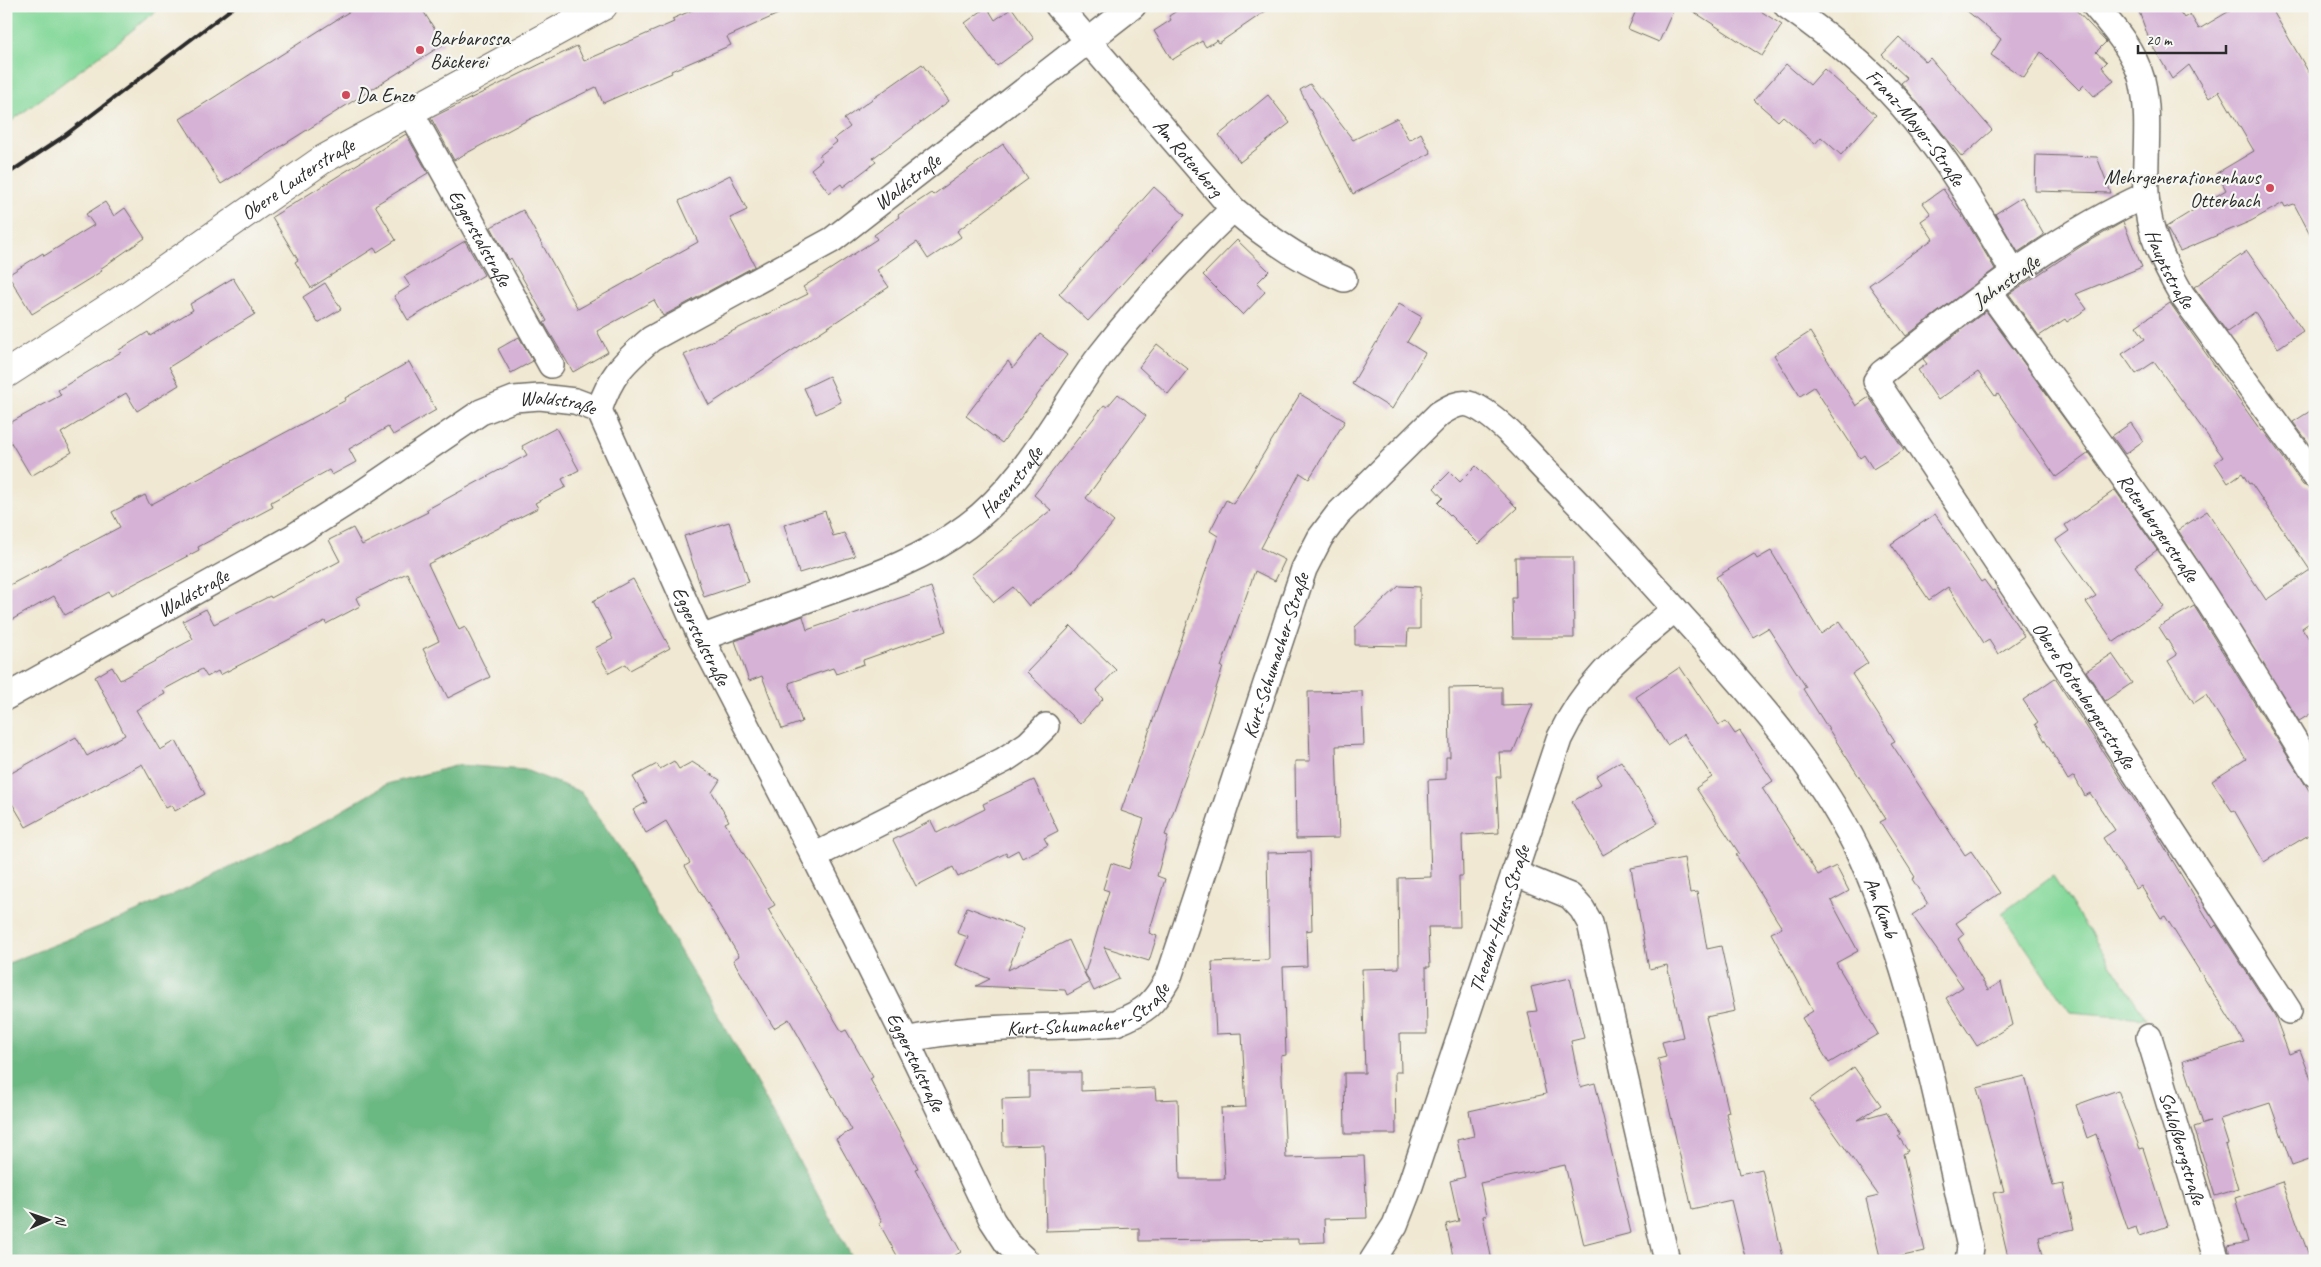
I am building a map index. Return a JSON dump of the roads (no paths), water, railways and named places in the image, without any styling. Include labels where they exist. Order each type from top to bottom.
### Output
[{"type":"street","name":"Obere Lauterstraße","points":[[6,374],[130,294],[322,160],[603,6]]},
{"type":"street","name":"Am Rotenberg","points":[[1058,6],[1233,209],[1259,232],[1318,268],[1344,280]]},
{"type":"street","points":[[1087,41],[1133,6]]},
{"type":"street","name":"Franz-Mayer-Straße","points":[[1786,6],[1844,50],[1886,88],[1914,119],[1960,184],[2014,273]]},
{"type":"street","name":"Hauptstraße","points":[[2095,6],[2115,30],[2132,56],[2141,79],[2146,106],[2146,196],[2149,221],[2165,266],[2315,476]]},
{"type":"street","name":"Waldstraße","points":[[6,697],[291,538],[359,495],[481,412],[514,399],[540,397],[575,401],[599,410],[608,384],[628,359],[651,339],[832,240],[1087,41]]},
{"type":"street","name":"Eggerstalstraße","points":[[410,111],[550,365]]},
{"type":"street","name":"Jahnstraße","points":[[1876,381],[1882,373],[2014,273],[2102,216],[2146,196]]},
{"type":"street","name":"Hasenstraße","points":[[701,638],[898,567],[934,549],[968,525],[998,500],[1099,358],[1146,299],[1192,249],[1233,209]]},
{"type":"street","name":"Rotenbergerstraße","points":[[1989,291],[2126,480],[2192,576],[2254,672],[2315,774]]},
{"type":"street","name":"Obere Rotenbergerstraße","points":[[1876,381],[2078,684],[2289,1011]]},
{"type":"street","name":"Kurt-Schumacher-Straße","points":[[906,1040],[939,1032],[967,1029],[1116,1023],[1138,1014],[1156,1000],[1169,977],[1304,569],[1320,538],[1338,514],[1439,414],[1450,407],[1464,403],[1470,404],[1501,426],[1591,515],[1676,609]]},
{"type":"street","name":"Eggerstalstraße","points":[[599,410],[701,638],[814,856],[906,1040],[992,1220],[1007,1243],[1026,1261]]},
{"type":"street","name":"Theodor-Heuss-Straße","points":[[1372,1261],[1395,1225],[1410,1186],[1559,739],[1579,701],[1597,678],[1624,651],[1676,609]]},
{"type":"street","name":"Am Kumb","points":[[1676,609],[1746,686],[1801,759],[1837,811],[1861,858],[1886,917],[1905,974],[1935,1092],[1970,1247],[1968,1261]]},
{"type":"street","points":[[814,856],[1004,760],[1028,744],[1046,726]]},
{"type":"street","points":[[1514,874],[1570,896],[1582,909],[1590,923],[1667,1261]]},
{"type":"street","name":"Schloßbergstraße","points":[[2149,1037],[2217,1261]]},
{"type":"railway","points":[[6,175],[60,139],[235,6]]},
{"type":"place","name":"Barbarossa Bäckerei","points":[[420,50]]},
{"type":"place","name":"Da Enzo","points":[[346,95]]},
{"type":"place","name":"Mehrgenerationenhaus Otterbach","points":[[2270,188]]}]
